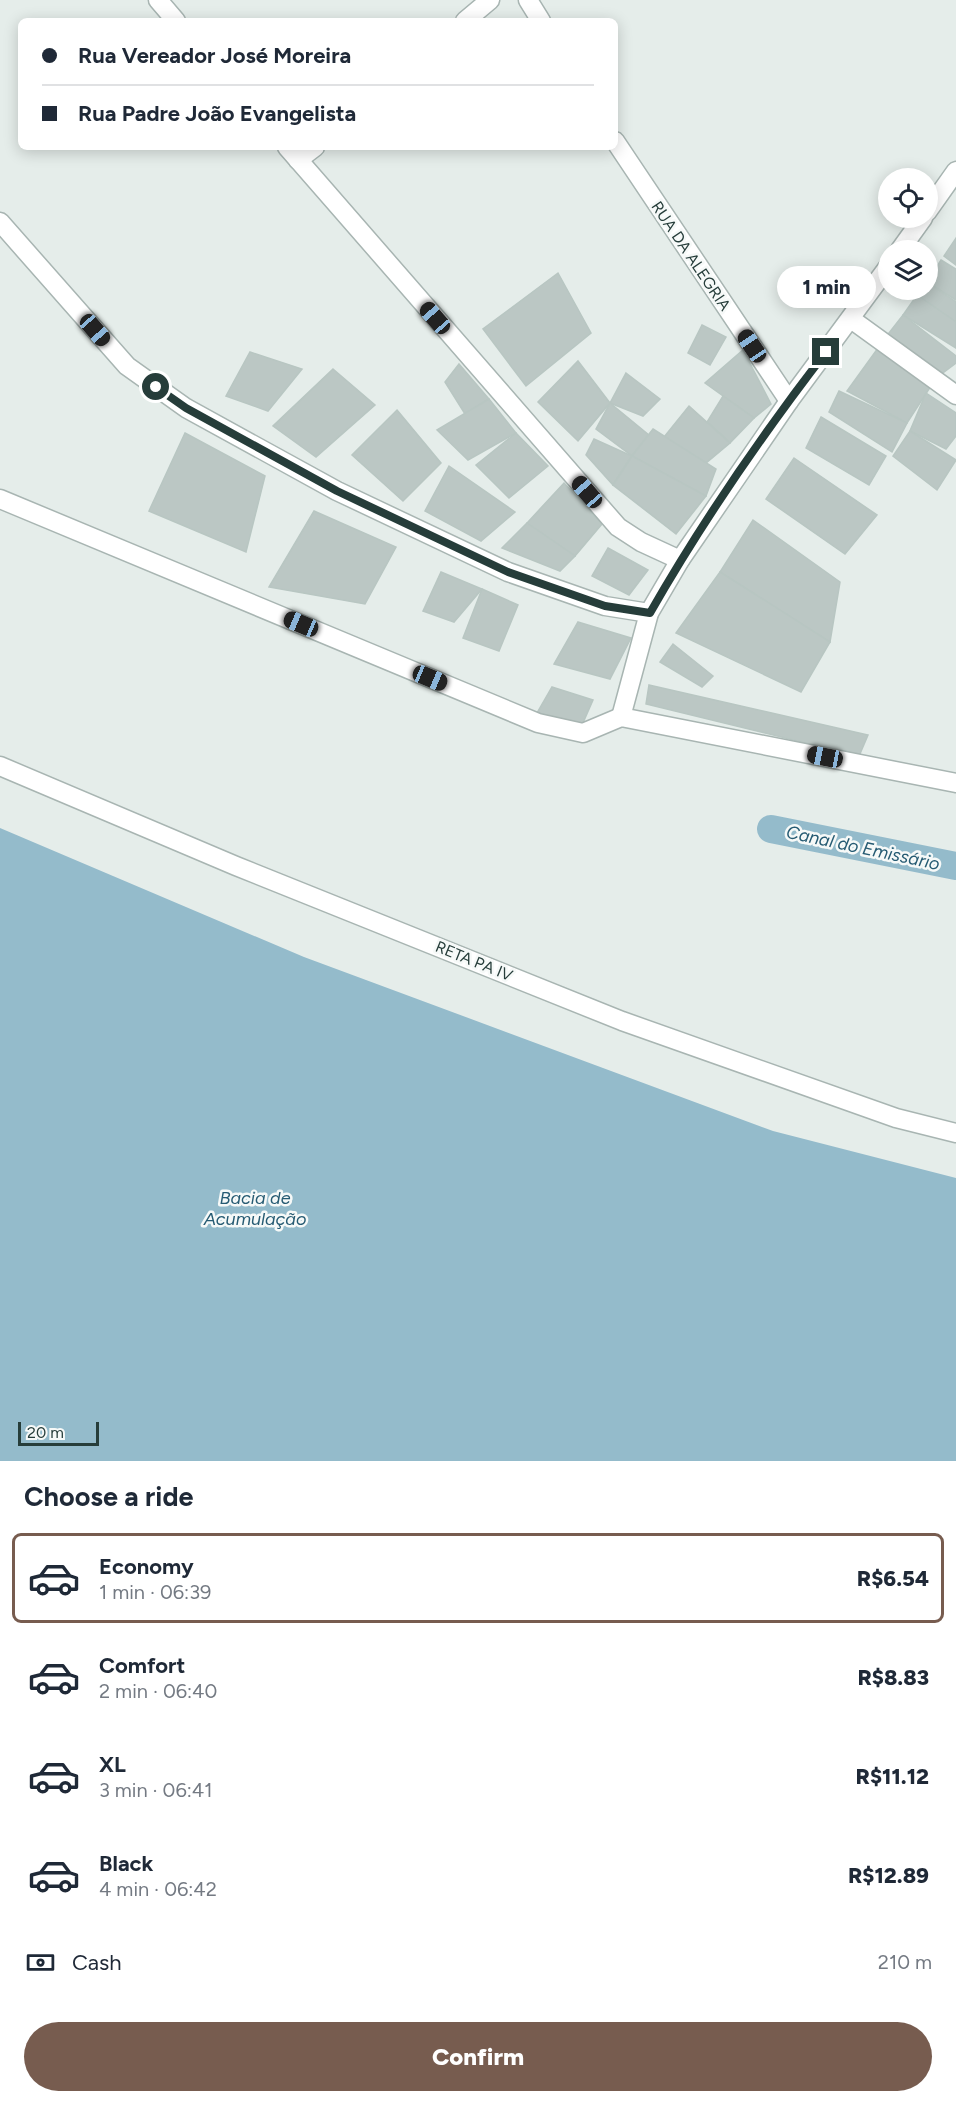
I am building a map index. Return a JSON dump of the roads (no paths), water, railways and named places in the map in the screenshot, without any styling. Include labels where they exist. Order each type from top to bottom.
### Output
[{"type":"street","points":[[158,0],[173,18]]},
{"type":"street","points":[[469,18],[490,0]]},
{"type":"street","points":[[528,0],[539,18]]},
{"type":"street","name":"RUA DA ALEGRIA","points":[[618,145],[789,401]]},
{"type":"street","points":[[293,154],[618,527],[641,542],[680,560]]},
{"type":"street","points":[[938,196],[956,171]]},
{"type":"street","points":[[0,222],[127,366],[186,408],[337,491],[508,572],[605,606],[650,613]]},
{"type":"street","points":[[621,717],[650,613],[680,560],[789,401],[878,281]]},
{"type":"street","points":[[850,319],[956,394]]},
{"type":"street","points":[[0,499],[538,723],[583,733],[621,717],[956,783]]},
{"type":"street","name":"RETA PA IV","points":[[0,766],[236,866],[622,1021],[896,1118],[956,1134]]},
{"type":"water","name":"Bacia de Acumulação","points":[[0,828],[304,957],[773,1131],[956,1178],[956,1461],[0,1461]]},
{"type":"waterway","name":"Canal do Emissário","points":[[771,829],[956,866]]}]
